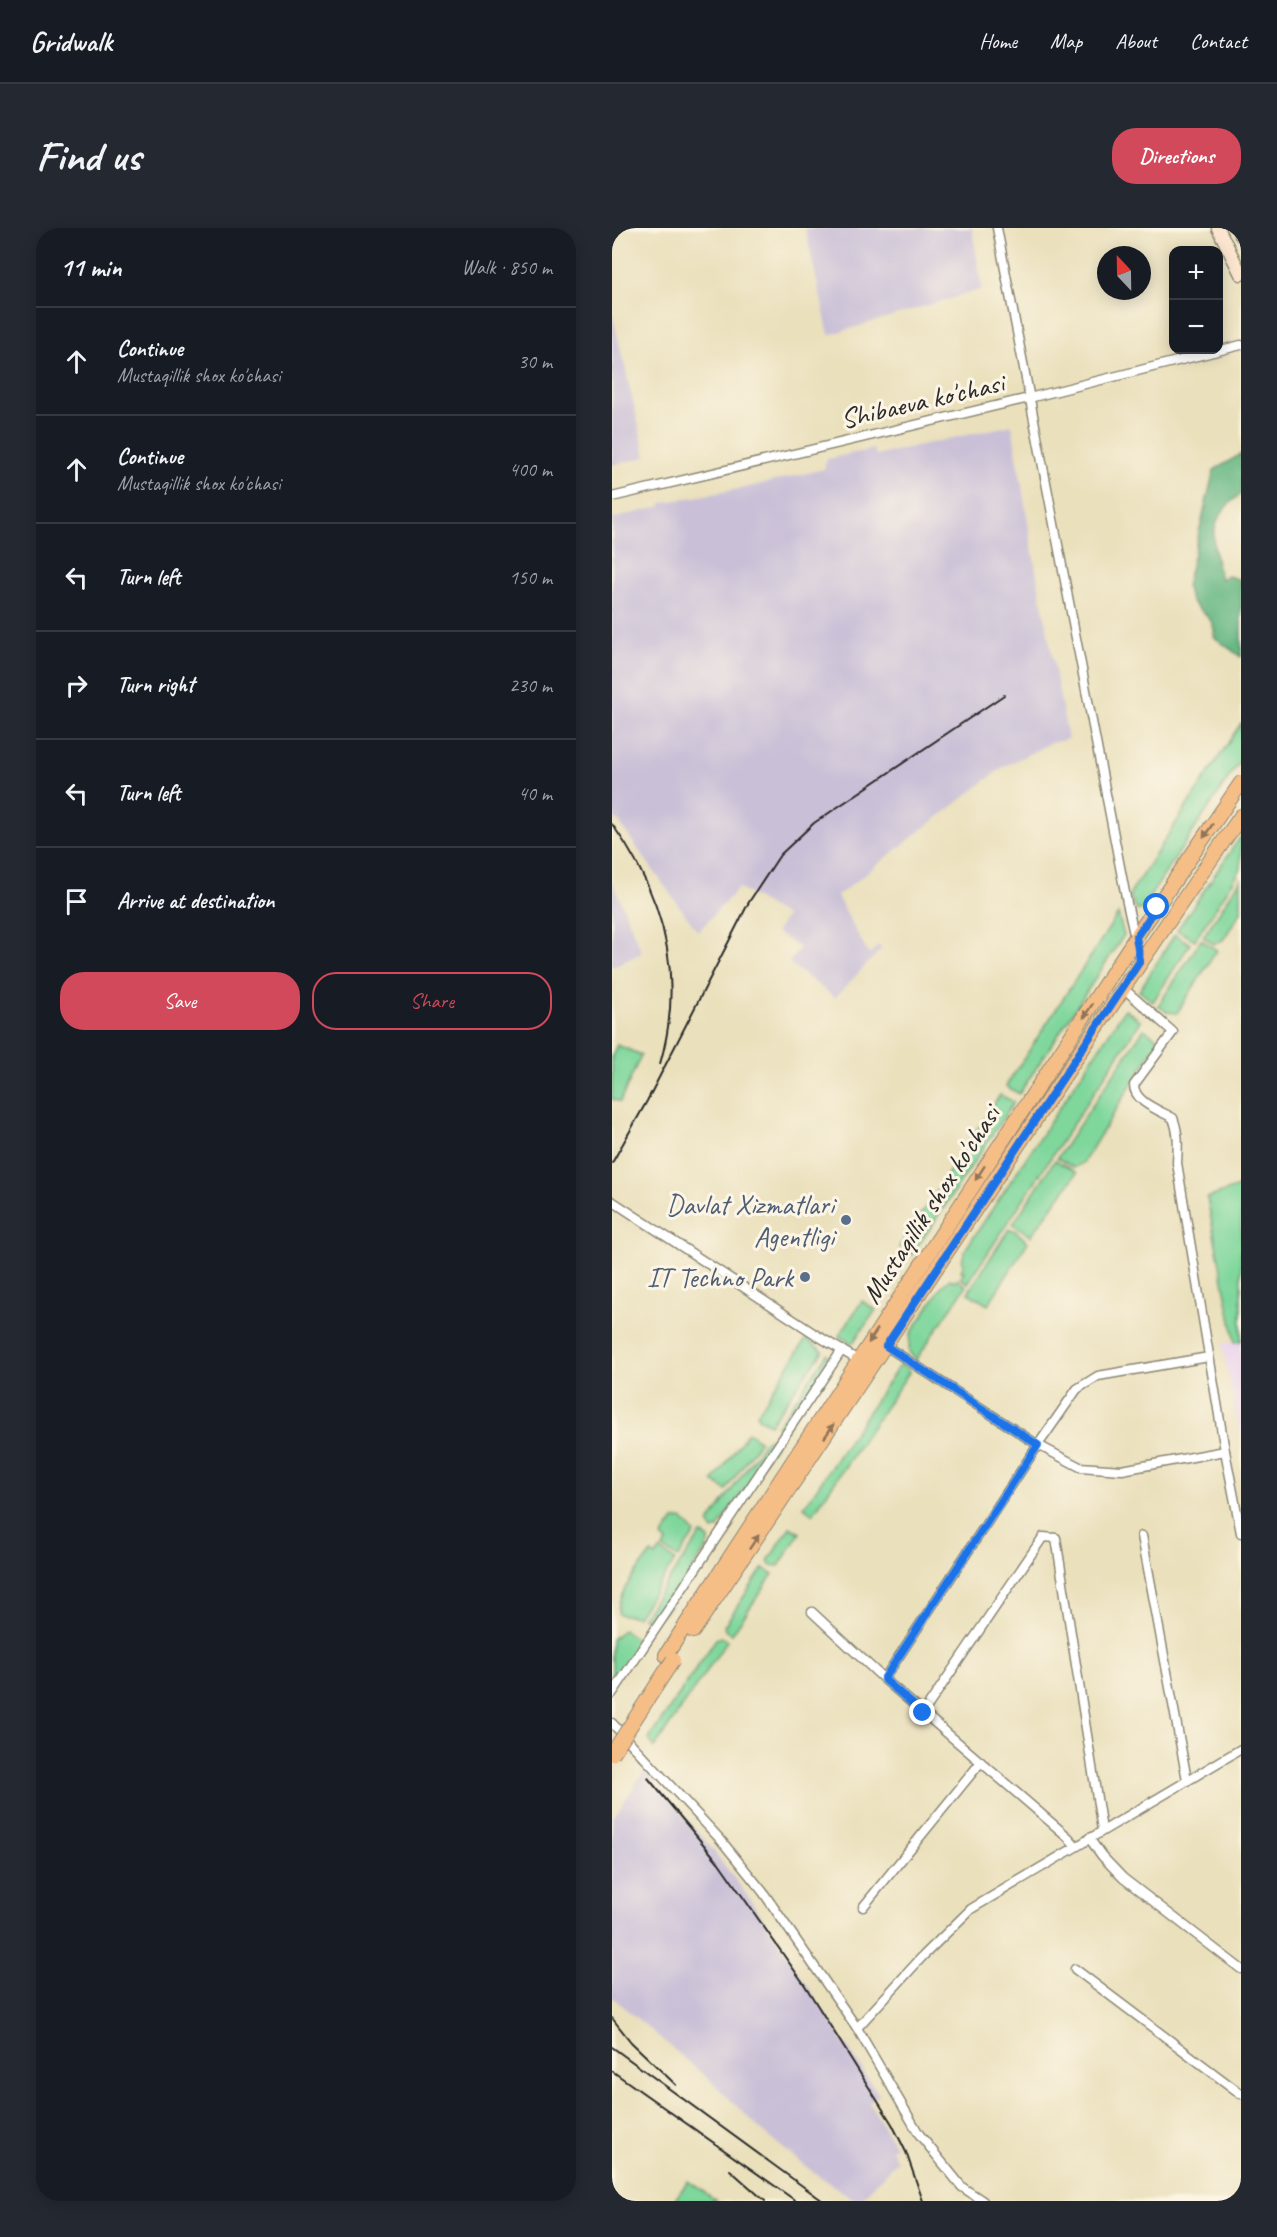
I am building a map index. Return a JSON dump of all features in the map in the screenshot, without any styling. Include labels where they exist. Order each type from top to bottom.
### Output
[{"type":"main road","points":[[1218,228],[1241,274]]},
{"type":"main road","points":[[1237,228],[1241,236]]},
{"type":"main road","name":"Mustaqillik shox ko'chasi","points":[[799,1463],[858,1360],[1136,937],[1241,783]]},
{"type":"main road","name":"Mustaqillik shox ko'chasi","points":[[670,1658],[799,1463],[886,1346],[1122,987],[1241,816]]},
{"type":"main road","points":[[1109,978],[1122,987]]},
{"type":"main road","points":[[612,1739],[670,1658]]},
{"type":"main road","points":[[612,1754],[670,1658]]},
{"type":"street","points":[[997,228],[1140,961]]},
{"type":"street","name":"Shibaeva ko'chasi","points":[[612,497],[1241,345]]},
{"type":"street","points":[[1122,987],[1173,1032],[1134,1085],[1134,1091],[1137,1097],[1173,1118],[1177,1128],[1179,1141],[1177,1163],[1241,1533]]},
{"type":"street","points":[[612,1201],[858,1360]]},
{"type":"street","points":[[886,1346],[1038,1445],[1080,1467],[1122,1470],[1225,1451]]},
{"type":"street","points":[[612,1694],[842,1350]]},
{"type":"street","points":[[884,1679],[1077,1389],[1098,1376],[1209,1357]]},
{"type":"street","points":[[1142,1536],[1187,1780]]},
{"type":"street","points":[[923,1713],[1043,1537],[1056,1538],[1102,1830]]},
{"type":"street","points":[[812,1612],[884,1679],[1076,1846]]},
{"type":"street","points":[[612,1723],[720,1839],[763,1892],[857,2028],[919,2133],[962,2187],[983,2201]]},
{"type":"street","points":[[857,2028],[922,1957],[971,1909],[1241,1749]]},
{"type":"street","points":[[863,1907],[981,1762]]},
{"type":"street","points":[[1089,1838],[1123,1878],[1241,1969]]},
{"type":"street","points":[[1075,1969],[1241,2094]]},
{"type":"shaded area","points":[[805,228],[972,228],[982,289],[829,335]]},
{"type":"shaded area","points":[[612,312],[646,457],[612,465]]},
{"type":"shaded area","points":[[1012,425],[1036,571],[1068,739],[1051,743],[1003,767],[837,896],[869,955],[878,945],[882,948],[835,998],[789,963],[800,948],[776,932],[786,916],[738,888],[698,932],[612,813],[612,519],[661,506],[661,503],[744,488],[824,469],[827,459],[873,449],[876,455]]},
{"type":"shaded area","points":[[612,880],[642,953],[612,967]]},
{"type":"shaded area","points":[[1241,1341],[1241,1440],[1222,1344]]},
{"type":"shaded area","points":[[645,1770],[712,1849],[755,1906],[879,2095],[869,2102],[895,2146],[891,2149],[897,2161],[859,2201],[851,2198],[805,2166],[762,2131],[712,2082],[612,1997],[612,1819]]},
{"type":"green space","points":[[1241,454],[1241,494],[1222,512],[1214,532],[1214,542],[1221,579],[1229,576],[1241,580],[1241,657],[1214,637],[1213,624],[1191,600],[1186,586],[1214,470]]},
{"type":"green space","points":[[1241,723],[1241,759],[1141,910],[1137,910],[1129,895]]},
{"type":"green space","points":[[1241,836],[1241,869],[1195,940],[1177,930]]},
{"type":"green space","points":[[1241,879],[1241,912],[1223,940],[1214,944],[1203,937]]},
{"type":"green space","points":[[1118,914],[1124,935],[1019,1094],[1006,1086]]},
{"type":"green space","points":[[1175,934],[1190,944],[1153,1002],[1139,991]]},
{"type":"green space","points":[[1201,940],[1217,950],[1177,1013],[1167,1012],[1158,1006]]},
{"type":"green space","points":[[1125,1009],[1141,1021],[968,1283],[960,1278],[964,1272],[961,1271],[965,1250]]},
{"type":"green space","points":[[1144,1029],[1157,1038],[1157,1043],[1083,1163],[1074,1168],[1057,1158]]},
{"type":"green space","points":[[617,1045],[641,1055],[620,1102],[612,1099],[612,1056]]},
{"type":"green space","points":[[1000,1095],[1014,1102],[912,1255],[899,1247]]},
{"type":"green space","points":[[1055,1160],[1077,1173],[1031,1236],[1013,1224]]},
{"type":"green space","points":[[1241,1186],[1241,1341],[1235,1342],[1207,1198]]},
{"type":"green space","points":[[1009,1229],[1014,1230],[1028,1242],[988,1305],[968,1293]]},
{"type":"green space","points":[[950,1279],[954,1281],[956,1279],[966,1286],[916,1360],[909,1352],[910,1335],[942,1286]]},
{"type":"green space","points":[[862,1301],[876,1310],[852,1344],[839,1336]]},
{"type":"green space","points":[[806,1339],[823,1351],[770,1424],[758,1418],[757,1414]]},
{"type":"green space","points":[[827,1354],[833,1358],[783,1432],[776,1427]]},
{"type":"green space","points":[[902,1365],[910,1371],[813,1514],[804,1507],[899,1366]]},
{"type":"green space","points":[[748,1432],[760,1441],[726,1490],[713,1481]]},
{"type":"green space","points":[[769,1439],[775,1445],[718,1528],[713,1530],[708,1524],[766,1440]]},
{"type":"green space","points":[[682,1519],[695,1533],[678,1558],[663,1548],[667,1542],[662,1537],[674,1520]]},
{"type":"green space","points":[[790,1527],[800,1533],[779,1566],[771,1565],[768,1561]]},
{"type":"green space","points":[[701,1534],[709,1539],[709,1544],[664,1614],[657,1618],[642,1618]]},
{"type":"green space","points":[[661,1550],[675,1561],[637,1617],[618,1614],[618,1606],[629,1582],[651,1553],[656,1556]]},
{"type":"green space","points":[[763,1568],[773,1574],[732,1634],[725,1630],[724,1626]]},
{"type":"green space","points":[[623,1630],[641,1642],[612,1683],[612,1639]]},
{"type":"green space","points":[[722,1637],[727,1641],[654,1748],[649,1739],[716,1639]]},
{"type":"green space","points":[[688,2181],[717,2201],[674,2201]]},
{"type":"railway","points":[[612,1163],[647,1101],[749,902],[780,855],[814,823],[1004,695]]},
{"type":"railway","points":[[612,824],[630,851],[645,880],[657,909],[665,938],[670,969],[670,1000],[667,1032],[660,1064]]},
{"type":"railway","points":[[648,1778],[719,1863],[804,1984],[892,2124],[906,2152],[923,2201]]},
{"type":"railway","points":[[612,2018],[631,2042],[676,2085]]},
{"type":"railway","points":[[612,2047],[823,2201]]},
{"type":"railway","points":[[612,2071],[796,2201]]},
{"type":"railway","points":[[730,2170],[765,2201]]},
{"type":"place","name":"Davlat Xizmatlari Agentligi","points":[[846,1220]]},
{"type":"place","name":"IT Techno Park","points":[[805,1277]]},
{"type":"route","points":[[923,1713],[884,1679],[1038,1445],[886,1346],[1140,961],[1136,937],[1157,907]]}]
